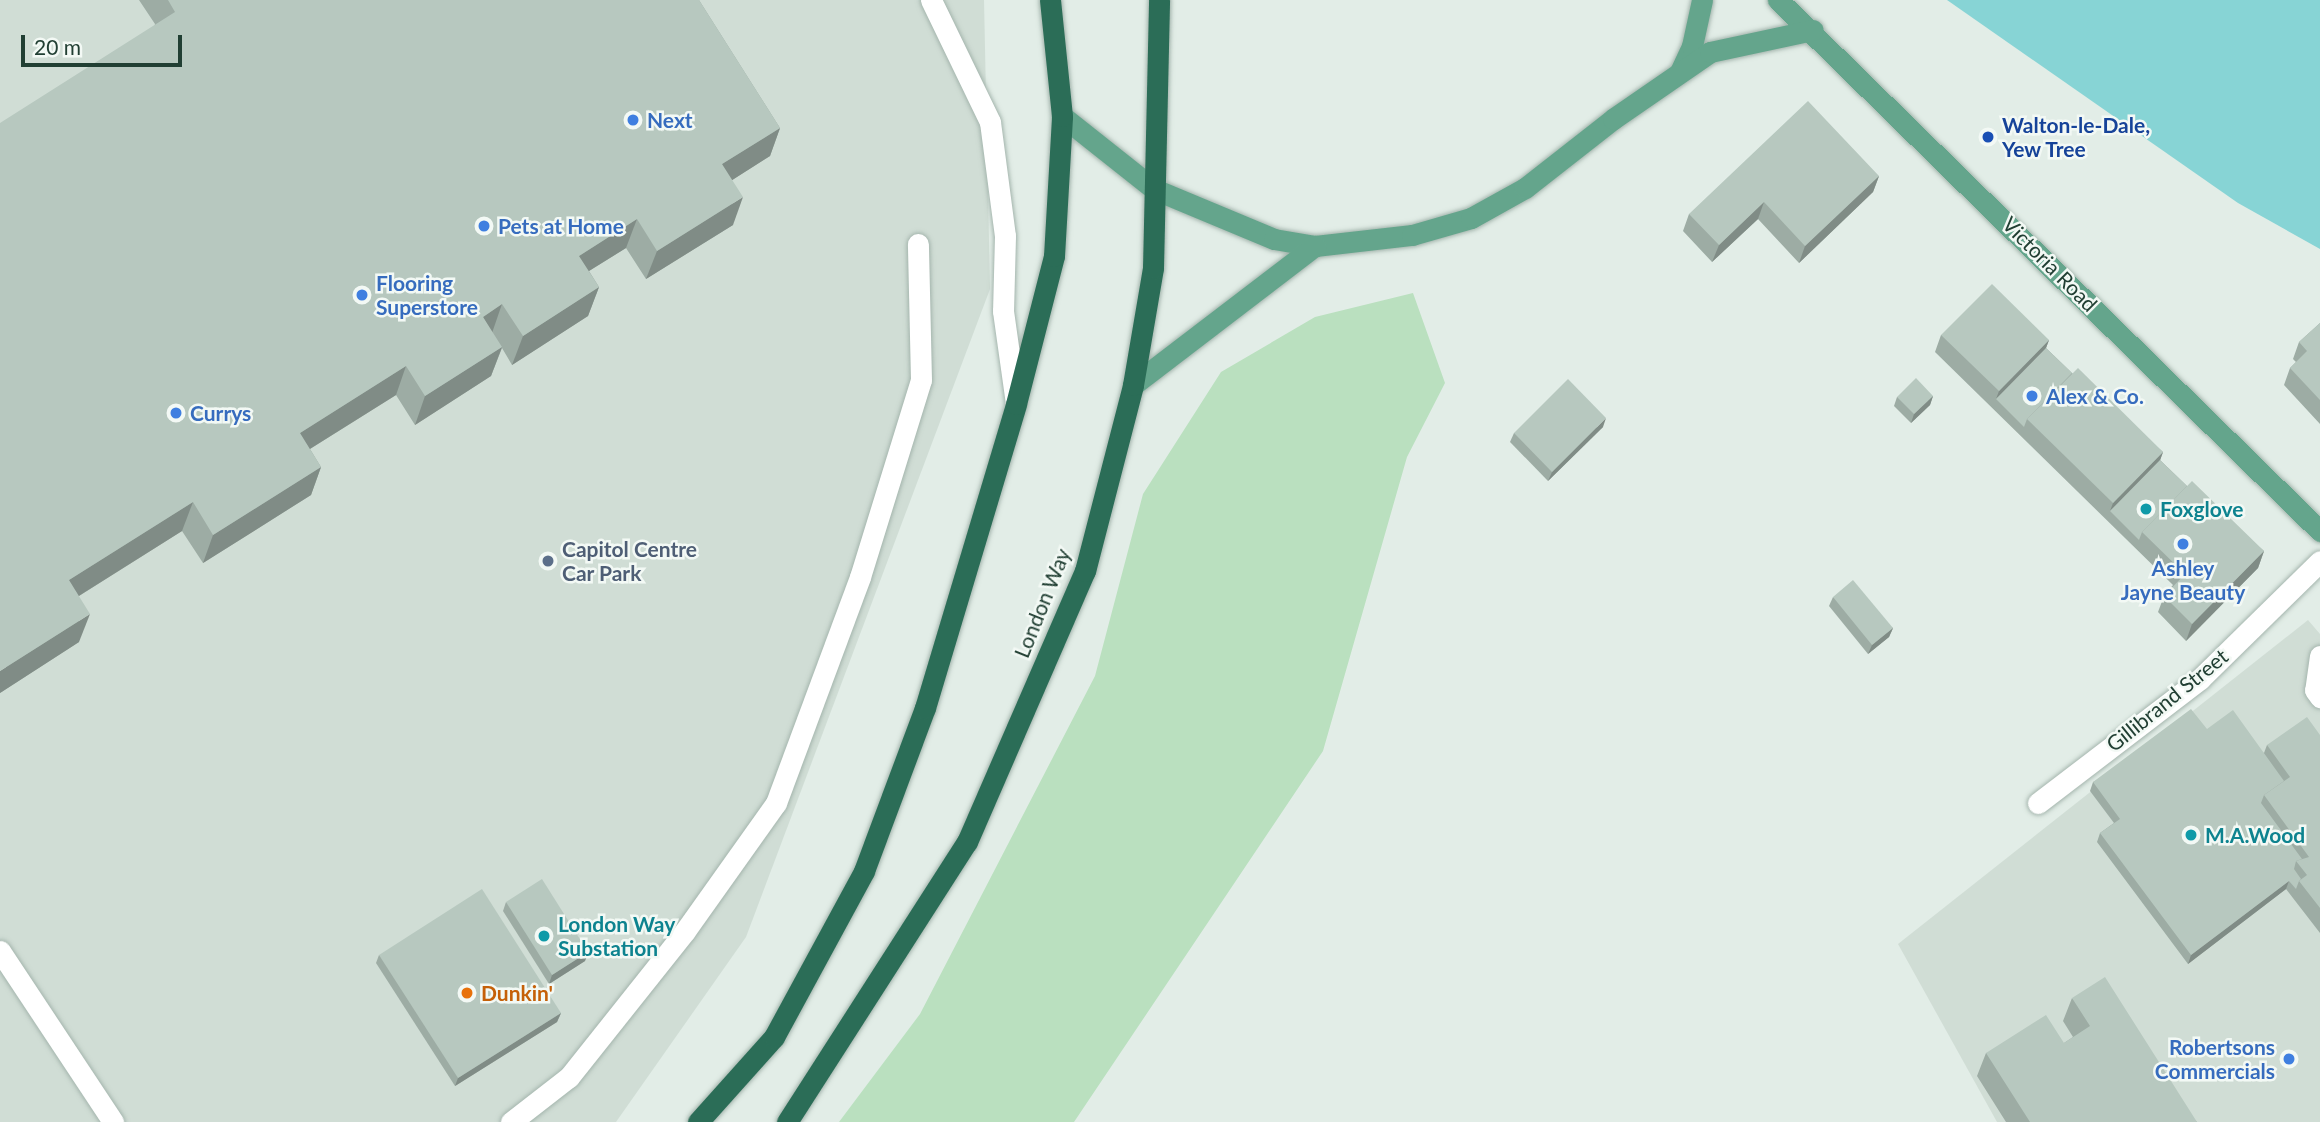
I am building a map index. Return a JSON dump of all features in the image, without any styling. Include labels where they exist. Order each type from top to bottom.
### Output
[{"type":"highway","points":[[698,1122],[774,1037],[864,871],[925,708],[1016,404],[1054,256],[1062,116],[1050,0]]},
{"type":"highway","name":"London Way","points":[[787,1122],[967,842],[1085,571],[1133,385],[1153,268],[1159,0]]},
{"type":"main road","points":[[1679,74],[1692,46],[1702,0]]},
{"type":"main road","name":"Victoria Road","points":[[1778,0],[1813,30],[2320,531]]},
{"type":"main road","points":[[1062,116],[1154,189],[1261,234],[1315,246],[1412,235],[1471,218],[1525,188],[1710,52],[1813,30]]},
{"type":"main road","points":[[1133,385],[1315,246]]},
{"type":"street","points":[[931,0],[990,121],[1005,236],[1003,310],[1016,404]]},
{"type":"street","points":[[511,1122],[569,1077],[685,931],[776,803],[860,577],[921,380],[918,244]]},
{"type":"street","name":"Gillibrand Street","points":[[2038,803],[2200,678],[2320,561]]},
{"type":"street","points":[[2320,656],[2315,690],[2320,697]]},
{"type":"street","points":[[0,951],[113,1122]]},
{"type":"shaded area","points":[[0,0],[984,0],[990,289],[746,937],[616,1122],[0,1122]]},
{"type":"shaded area","points":[[2308,620],[2320,634],[2320,1122],[1997,1122],[1898,944]]},
{"type":"green space","points":[[1413,293],[1445,383],[1407,457],[1323,751],[1074,1122],[839,1122],[920,1014],[1095,676],[1143,494],[1221,372],[1315,317]]},
{"type":"water","points":[[1947,0],[2320,0],[2320,249],[2238,203]]},
{"type":"building","points":[[168,0],[699,0],[780,128],[722,164],[743,197],[657,251],[637,219],[579,256],[599,287],[523,336],[502,304],[483,317],[502,347],[425,396],[406,366],[300,433],[321,467],[213,535],[193,502],[69,580],[90,614],[0,671],[0,123],[175,12]]},
{"type":"building","points":[[1808,101],[1879,176],[1805,246],[1764,202],[1719,245],[1689,214]]},
{"type":"building","points":[[1992,284],[2049,340],[1999,391],[1941,335]]},
{"type":"building","points":[[2320,323],[2320,400],[2290,368],[2307,351],[2299,342]]},
{"type":"building","name":"Alex & Co.","points":[[2046,348],[2072,373],[2027,419],[2024,427],[1996,399]]},
{"type":"building","points":[[2078,368],[2163,452],[2113,503],[2027,419]]},
{"type":"building","points":[[1916,378],[1933,396],[1914,414],[1897,397]]},
{"type":"building","points":[[1568,379],[1606,418],[1552,472],[1514,433]]},
{"type":"building","name":"Foxglove","points":[[2160,460],[2187,486],[2142,532],[2139,540],[2110,511]]},
{"type":"building","points":[[2192,481],[2264,551],[2192,624],[2164,596],[2185,574],[2142,532]]},
{"type":"building","points":[[1853,580],[1893,628],[1872,645],[1833,597]]},
{"type":"building","name":"M.A.Wood","points":[[2191,709],[2207,729],[2233,710],[2284,781],[2264,795],[2261,803],[2302,859],[2296,861],[2294,869],[2301,879],[2296,889],[2289,881],[2191,955],[2100,833],[2120,819],[2093,782]]},
{"type":"building","points":[[2307,717],[2320,735],[2320,908],[2299,881],[2307,875],[2296,861],[2309,857],[2264,795],[2290,777],[2267,745]]},
{"type":"building","name":"London Way Substation","points":[[542,879],[588,952],[552,975],[506,902]]},
{"type":"building","name":"Dunkin'","points":[[482,889],[561,1013],[458,1078],[379,955]]},
{"type":"building","points":[[2105,977],[2197,1122],[2030,1122],[1986,1053],[2046,1015],[2064,1043],[2090,1026],[2072,998]]},
{"type":"place","name":"Next","points":[[633,120]]},
{"type":"place","name":"Walton-le-Dale, Yew Tree","points":[[1988,137]]},
{"type":"place","name":"Pets at Home","points":[[484,226]]},
{"type":"place","name":"Flooring Superstore","points":[[362,295]]},
{"type":"place","name":"Alex & Co.","points":[[2032,396]]},
{"type":"place","name":"Currys","points":[[176,413]]},
{"type":"place","name":"Foxglove","points":[[2146,509]]},
{"type":"place","name":"Ashley Jayne Beauty","points":[[2183,544]]},
{"type":"place","name":"Capitol Centre Car Park","points":[[548,561]]},
{"type":"place","name":"M.A.Wood","points":[[2191,835]]},
{"type":"place","name":"London Way Substation","points":[[544,936]]},
{"type":"place","name":"Dunkin'","points":[[467,993]]},
{"type":"place","name":"Robertsons Commercials","points":[[2289,1059]]}]
